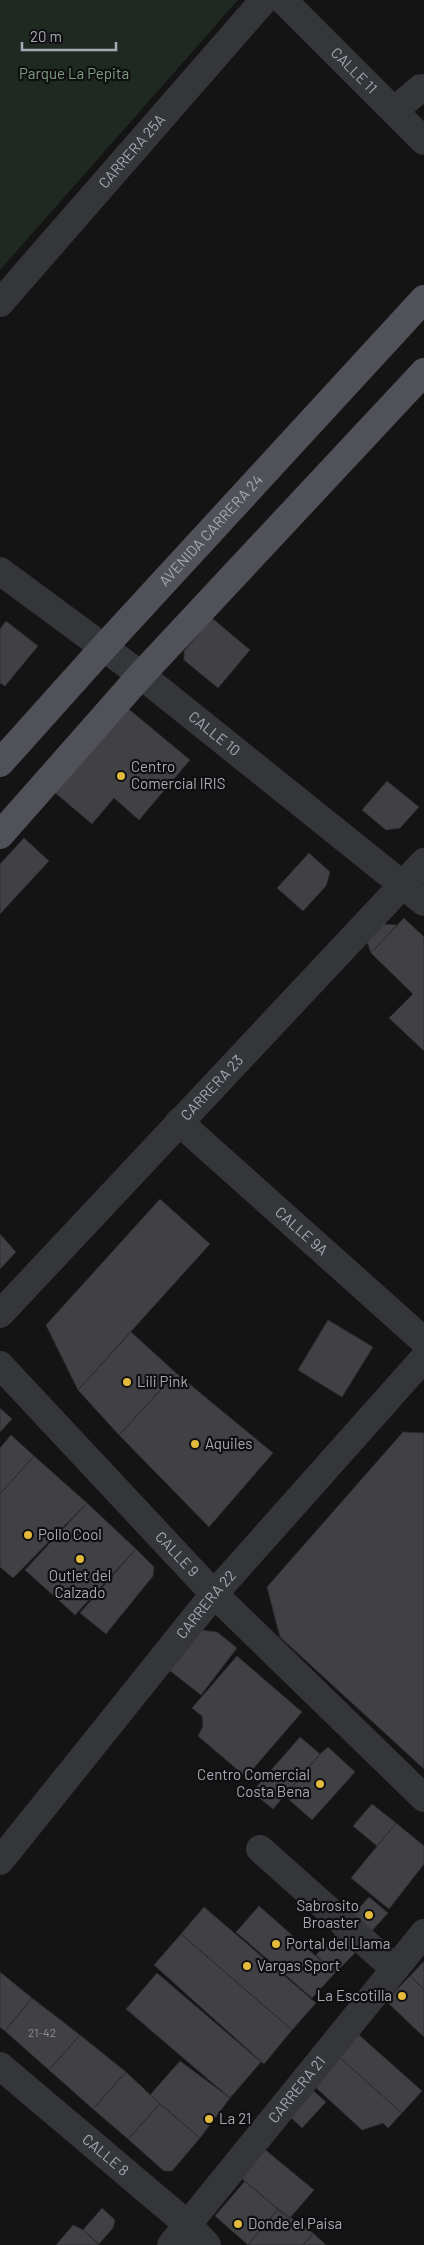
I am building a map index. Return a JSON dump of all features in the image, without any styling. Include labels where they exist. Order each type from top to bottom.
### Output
[{"type":"main road","name":"AVENIDA CARRERA 24","points":[[0,763],[424,299]]},
{"type":"main road","points":[[0,835],[141,675],[424,372]]},
{"type":"street","name":"CARRERA 25A","points":[[0,303],[264,0]]},
{"type":"street","name":"CALLE 11","points":[[283,0],[424,141]]},
{"type":"street","points":[[395,110],[421,88]]},
{"type":"street","name":"CALLE 10","points":[[0,571],[141,675],[414,894]]},
{"type":"street","name":"CARRERA 23","points":[[0,1314],[179,1122],[414,894],[424,862]]},
{"type":"street","name":"CALLE 9A","points":[[179,1122],[424,1341]]},
{"type":"street","name":"CARRERA 22","points":[[0,1862],[214,1594],[424,1358]]},
{"type":"street","name":"CALLE 9","points":[[0,1365],[214,1594],[424,1798]]},
{"type":"street","points":[[260,1849],[395,1969]]},
{"type":"street","name":"CARRERA 21","points":[[171,2245],[424,1933]]},
{"type":"street","name":"CALLE 8","points":[[0,2066],[187,2224],[207,2245]]},
{"type":"green space","name":"Parque La Pepita","points":[[0,0],[238,0],[0,270]]},
{"type":"building","points":[[212,618],[250,650],[218,688],[184,660],[184,651]]},
{"type":"building","points":[[6,621],[38,646],[5,686],[0,683],[0,629]]},
{"type":"building","name":"Centro Comercial IRIS","points":[[125,706],[190,760],[139,820],[114,798],[92,824],[53,791]]},
{"type":"building","points":[[387,781],[419,807],[400,828],[386,830],[362,810]]},
{"type":"building","points":[[24,838],[49,861],[0,914],[0,864]]},
{"type":"building","points":[[309,853],[330,872],[326,886],[303,911],[277,888]]},
{"type":"building","points":[[404,918],[424,937],[424,1051],[389,1018],[413,994],[371,953]]},
{"type":"building","points":[[383,924],[397,925],[371,953],[367,941]]},
{"type":"building","points":[[160,1199],[210,1244],[78,1390],[46,1325]]},
{"type":"building","points":[[0,1234],[16,1252],[0,1269]]},
{"type":"building","points":[[328,1320],[373,1347],[342,1397],[298,1370]]},
{"type":"building","name":"Lili Pink","points":[[131,1332],[176,1373],[119,1435],[78,1390]]},
{"type":"building","name":"Aquiles","points":[[176,1373],[273,1453],[209,1527],[119,1435]]},
{"type":"building","points":[[0,1408],[12,1419],[0,1432]]},
{"type":"building","points":[[403,1432],[424,1433],[424,1769],[280,1637],[267,1587]]},
{"type":"building","points":[[11,1435],[34,1456],[0,1494],[0,1448]]},
{"type":"building","name":"Pollo Cool","points":[[34,1456],[87,1503],[13,1578],[0,1567],[0,1494]]},
{"type":"building","name":"Outlet del Calzado","points":[[87,1503],[136,1549],[75,1615],[25,1570]]},
{"type":"building","points":[[136,1549],[154,1567],[153,1576],[106,1634],[80,1613]]},
{"type":"building","points":[[200,1630],[217,1632],[237,1648],[201,1695],[169,1670]]},
{"type":"building","points":[[237,1656],[302,1712],[246,1777],[198,1736],[203,1726],[202,1716],[192,1708]]},
{"type":"building","points":[[300,1737],[320,1754],[273,1809],[252,1792]]},
{"type":"building","name":"Centro Comercial Costa Bena","points":[[328,1747],[355,1772],[312,1820],[285,1796]]},
{"type":"building","points":[[372,1804],[396,1823],[377,1846],[353,1826]]},
{"type":"building","points":[[396,1823],[424,1846],[424,1864],[389,1909],[351,1878]]},
{"type":"building","name":"Sabrosito Broaster","points":[[369,1897],[388,1913],[369,1934],[351,1917]]},
{"type":"building","name":"Portal del Llama","points":[[259,1906],[335,1973],[312,1998],[236,1932]]},
{"type":"building","name":"Vargas Sport","points":[[204,1907],[316,2003],[292,2030],[181,1934]]},
{"type":"building","points":[[181,1934],[292,2030],[264,2064],[154,1965]]},
{"type":"building","points":[[335,1935],[355,1953],[335,1973],[316,1955]]},
{"type":"building","points":[[424,1961],[424,1989],[410,1976]]},
{"type":"building","points":[[0,1972],[32,1998],[5,2031],[0,2027]]},
{"type":"building","points":[[157,1973],[261,2062],[230,2098],[126,2009]]},
{"type":"building","points":[[410,1976],[424,1990],[424,2037],[386,2001]]},
{"type":"building","points":[[32,1998],[80,2035],[49,2070],[5,2031]]},
{"type":"building","points":[[358,2034],[422,2091],[402,2113],[338,2056]]},
{"type":"building","points":[[80,2035],[126,2072],[93,2109],[49,2070]]},
{"type":"building","points":[[338,2056],[402,2113],[388,2128],[383,2123],[362,2130],[312,2084]]},
{"type":"building","points":[[180,2061],[230,2098],[200,2138],[150,2095]]},
{"type":"building","points":[[126,2072],[160,2104],[128,2139],[93,2109]]},
{"type":"building","points":[[309,2087],[326,2102],[302,2128],[286,2113]]},
{"type":"building","points":[[160,2104],[200,2138],[172,2171],[164,2171],[128,2139]]},
{"type":"building","points":[[263,2148],[314,2190],[289,2219],[240,2177]]},
{"type":"building","points":[[245,2181],[278,2209],[248,2245],[215,2216]]},
{"type":"building","points":[[102,2208],[115,2220],[113,2228],[99,2244],[83,2230]]},
{"type":"building","points":[[278,2209],[313,2233],[303,2245],[248,2245]]},
{"type":"building","points":[[73,2225],[83,2230],[99,2245],[56,2245]]},
{"type":"building","points":[[313,2233],[326,2245],[303,2245]]},
{"type":"place","name":"Centro Comercial IRIS","points":[[121,776]]},
{"type":"place","name":"Lili Pink","points":[[127,1382]]},
{"type":"place","name":"Aquiles","points":[[195,1444]]},
{"type":"place","name":"Pollo Cool","points":[[28,1535]]},
{"type":"place","name":"Outlet del Calzado","points":[[80,1559]]},
{"type":"place","name":"Centro Comercial Costa Bena","points":[[320,1784]]},
{"type":"place","name":"Sabrosito Broaster","points":[[369,1915]]},
{"type":"place","name":"Portal del Llama","points":[[276,1944]]},
{"type":"place","name":"Vargas Sport","points":[[247,1966]]},
{"type":"place","name":"La Escotilla","points":[[402,1996]]},
{"type":"place","name":"La 21","points":[[209,2119]]},
{"type":"place","name":"Donde el Paisa","points":[[238,2224]]}]
